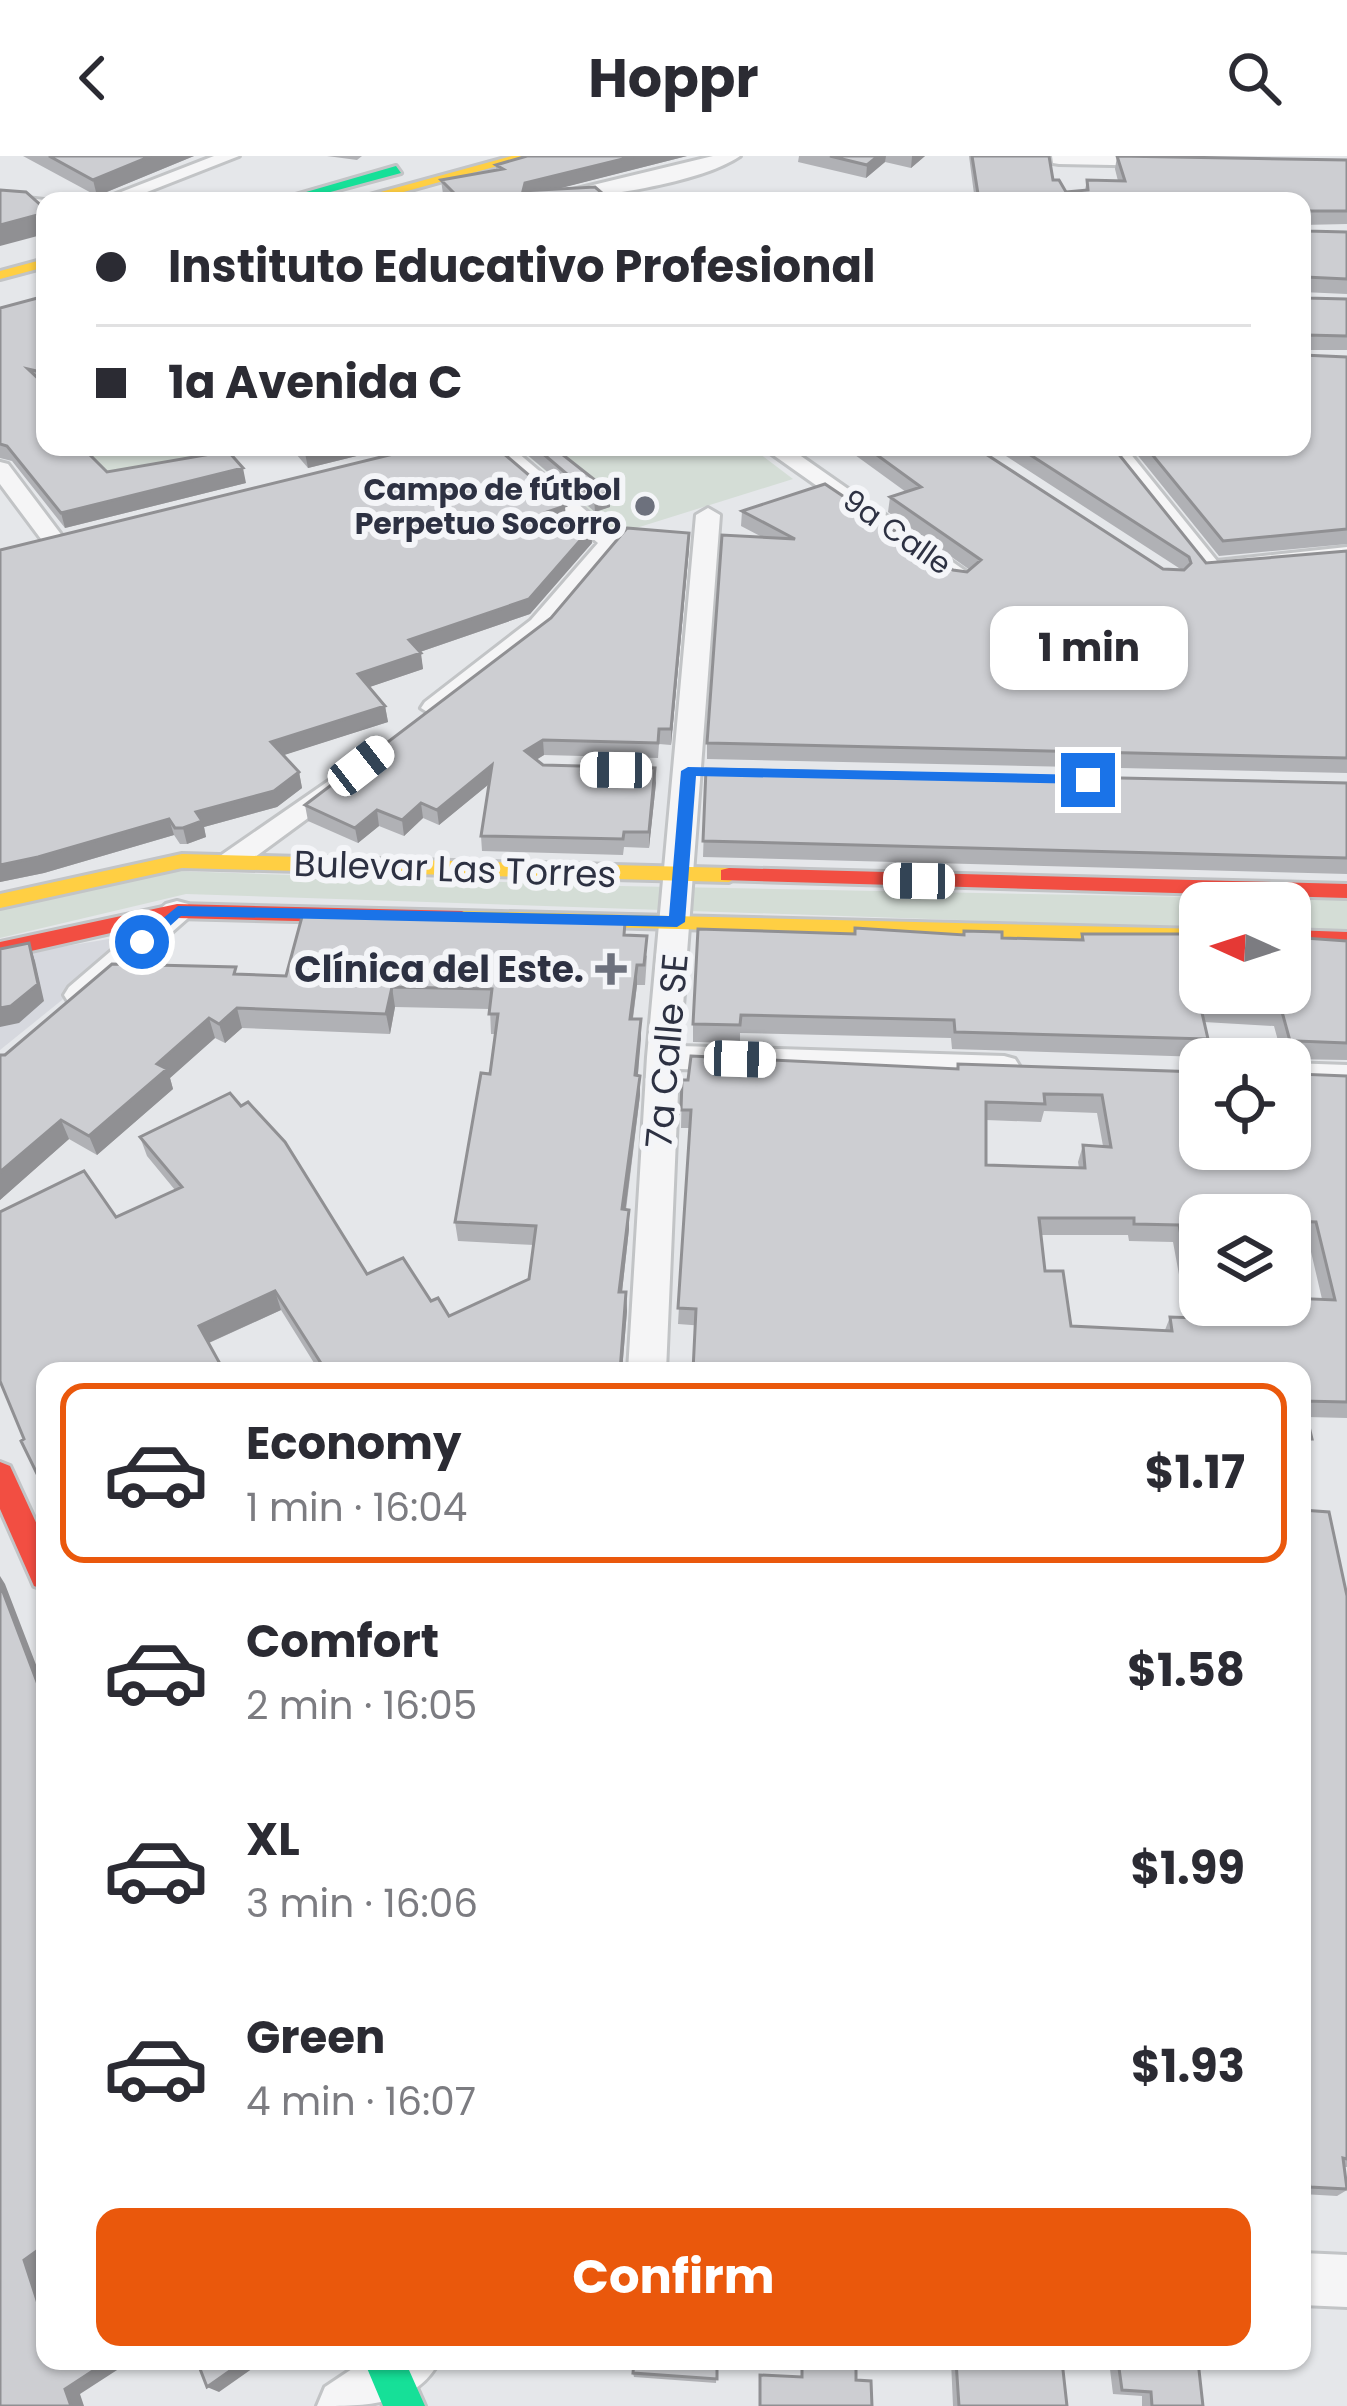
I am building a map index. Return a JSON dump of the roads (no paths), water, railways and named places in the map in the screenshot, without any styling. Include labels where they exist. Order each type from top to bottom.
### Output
[{"type":"main road","points":[[314,192],[444,156]]},
{"type":"main road","points":[[392,192],[527,156]]},
{"type":"main road","points":[[0,275],[36,265]]},
{"type":"main road","points":[[0,295],[36,286]]},
{"type":"main road","name":"Bulevar Las Torres","points":[[0,901],[182,862],[1347,891]]},
{"type":"main road","name":"Bulevar Las Torres","points":[[0,950],[178,911],[1179,935]]},
{"type":"main road","points":[[1311,939],[1347,940]]},
{"type":"main road","points":[[0,1475],[36,1556]]},
{"type":"street","points":[[132,192],[230,156]]},
{"type":"street","points":[[585,192],[651,180],[731,156]]},
{"type":"street","points":[[1062,167],[1180,166]]},
{"type":"street","points":[[0,200],[36,202]]},
{"type":"street","points":[[416,722],[540,625],[611,542],[509,456]]},
{"type":"street","name":"9a Calle","points":[[786,456],[962,577]]},
{"type":"street","points":[[1120,456],[1211,568],[1347,554]]},
{"type":"street","points":[[0,469],[55,542]]},
{"type":"street","name":"7a Calle SE","points":[[647,1362],[663,1057],[708,515]]},
{"type":"street","points":[[230,862],[361,766]]},
{"type":"street","points":[[53,1018],[178,911]]},
{"type":"street","points":[[663,1057],[1031,1068]]},
{"type":"street","points":[[1311,1076],[1347,1077]]},
{"type":"street","points":[[1311,2279],[1347,2281]]},
{"type":"street","points":[[344,2406],[398,2376]]},
{"type":"place","name":"Campo de fútbol Perpetuo Socorro","points":[[645,506]]},
{"type":"place","name":"Clínica del Este.","points":[[611,969]]}]
